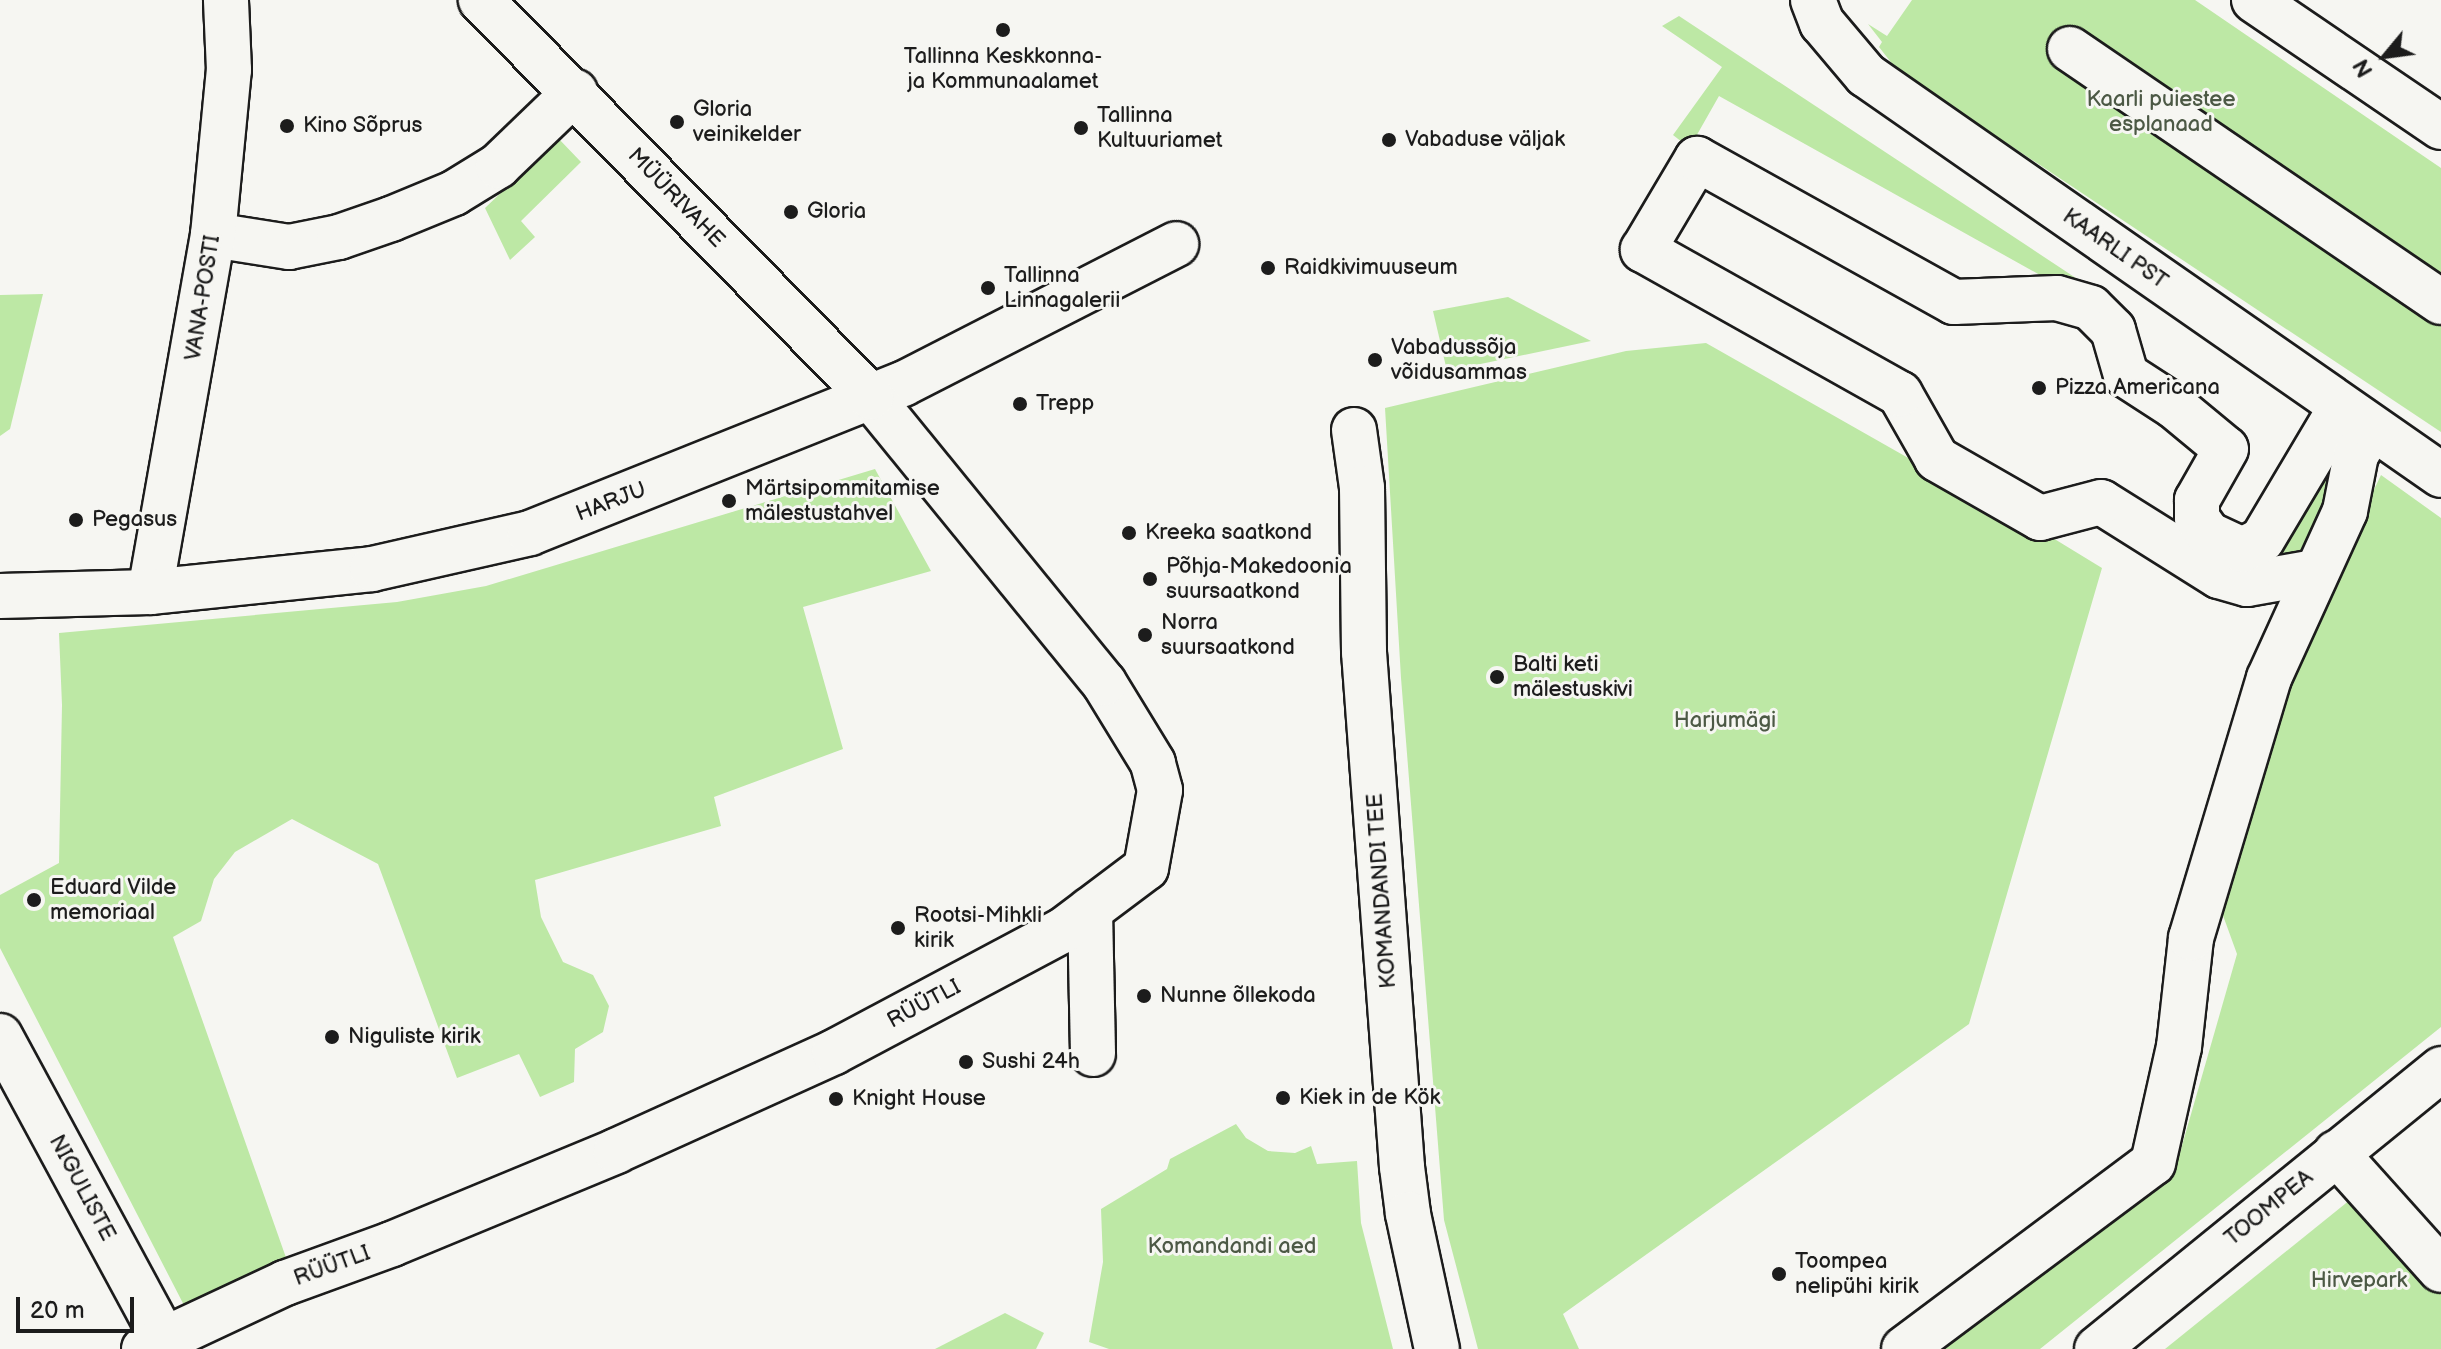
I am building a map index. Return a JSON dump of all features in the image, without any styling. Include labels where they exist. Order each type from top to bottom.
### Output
[{"type":"street","name":"VANA-POSTI","points":[[150,592],[213,235],[229,70],[226,0]]},
{"type":"street","name":"MÜÜRIVAHE","points":[[481,0],[575,92],[801,329],[871,397]]},
{"type":"street","name":"KAARLI PST","points":[[1813,0],[1822,23],[1866,75],[2441,475]]},
{"type":"street","points":[[2254,0],[2441,127]]},
{"type":"street","points":[[2070,49],[2441,302]]},
{"type":"street","points":[[213,235],[289,247],[339,237],[391,219],[454,193],[498,166],[575,92]]},
{"type":"street","points":[[2315,572],[2247,584],[2219,576],[2101,502],[2040,518],[1937,459],[1900,394],[1643,250],[1697,159],[1954,302],[2057,298],[2091,308],[2113,330],[2126,375],[2174,406],[2226,449],[2197,500],[2197,518],[2208,534],[2242,550],[2262,540],[2356,418]]},
{"type":"street","name":"HARJU","points":[[0,596],[150,592],[372,569],[530,533],[903,384],[1176,244]]},
{"type":"street","name":"RÜÜTLI","points":[[159,1346],[285,1283],[392,1244],[616,1151],[834,1052],[1062,931],[1146,868],[1160,790],[1153,763],[1104,683],[871,397]]},
{"type":"street","points":[[1904,1349],[2153,1163],[2179,1047],[2191,938],[2269,678],[2345,511],[2356,455],[2356,418]]},
{"type":"street","name":"KOMANDANDI TEE","points":[[1354,430],[1362,488],[1364,652],[1402,1167],[1408,1214],[1437,1349]]},
{"type":"street","points":[[1090,910],[1093,1054]]},
{"type":"street","name":"NIGULISTE","points":[[0,1036],[159,1346]]},
{"type":"street","name":"TOOMPEA","points":[[2097,1349],[2441,1069]]},
{"type":"street","points":[[2336,1153],[2441,1270]]},
{"type":"green space","name":"Kaarli puiestee esplanaad","points":[[1912,0],[2195,0],[2441,168],[2441,432],[1897,70],[1879,47],[1882,42],[1868,24],[1887,36]]},
{"type":"green space","points":[[1679,16],[2091,288],[2056,284],[1719,96],[1694,140],[1687,146],[1673,135],[1722,67],[1662,26]]},
{"type":"green space","points":[[558,138],[581,162],[521,221],[535,237],[510,260],[485,208]]},
{"type":"green space","points":[[43,294],[10,429],[0,436],[0,295]]},
{"type":"green space","points":[[1508,297],[1591,341],[1447,371],[1433,311]]},
{"type":"green space","name":"Harjumägi","points":[[1706,343],[1940,476],[2015,515],[2102,568],[1969,1024],[1563,1314],[1579,1349],[1478,1349],[1444,1220],[1401,678],[1385,408],[1626,351]]},
{"type":"green space","points":[[2342,456],[2323,534],[2288,565],[2231,561],[2322,458]]},
{"type":"green space","points":[[875,469],[931,571],[803,607],[843,749],[714,797],[721,826],[535,880],[541,917],[563,962],[593,975],[609,1006],[603,1032],[575,1049],[574,1082],[540,1097],[519,1054],[457,1078],[378,864],[292,819],[235,852],[214,879],[201,921],[173,937],[290,1269],[188,1313],[0,948],[0,895],[59,863],[62,705],[59,633],[397,602],[486,586]]},
{"type":"green space","points":[[2381,475],[2441,518],[2441,1027],[2040,1349],[1937,1349],[2177,1163],[2237,954],[2221,910],[2292,660]]},
{"type":"green space","name":"Komandandi aed","points":[[1236,1124],[1246,1138],[1268,1151],[1295,1153],[1311,1146],[1317,1164],[1357,1161],[1361,1223],[1393,1349],[1109,1349],[1089,1342],[1103,1262],[1101,1209],[1167,1169],[1170,1159]]},
{"type":"green space","name":"Hirvepark","points":[[2366,1187],[2441,1270],[2441,1349],[2165,1349]]},
{"type":"green space","points":[[1005,1313],[1044,1333],[1036,1349],[935,1349]]},
{"type":"place","name":"Tallinna Keskkonna- ja Kommunaalamet","points":[[1003,30]]},
{"type":"place","name":"Gloria veinikelder","points":[[677,122]]},
{"type":"place","name":"Kino Sõprus","points":[[287,126]]},
{"type":"place","name":"Tallinna Kultuuriamet","points":[[1081,128]]},
{"type":"place","name":"Vabaduse väljak","points":[[1389,140]]},
{"type":"place","name":"Gloria","points":[[791,212]]},
{"type":"place","name":"Raidkivimuuseum","points":[[1268,268]]},
{"type":"place","name":"Tallinna Linnagalerii","points":[[988,288]]},
{"type":"place","name":"Vabadussõja võidusammas","points":[[1375,360]]},
{"type":"place","name":"Pizza Americana","points":[[2039,388]]},
{"type":"place","name":"Trepp","points":[[1020,404]]},
{"type":"place","name":"Märtsipommitamise mälestustahvel","points":[[729,501]]},
{"type":"place","name":"Pegasus","points":[[76,520]]},
{"type":"place","name":"Kreeka saatkond","points":[[1129,533]]},
{"type":"place","name":"Põhja-Makedoonia suursaatkond","points":[[1150,579]]},
{"type":"place","name":"Norra suursaatkond","points":[[1145,635]]},
{"type":"place","name":"Balti keti mälestuskivi","points":[[1497,677]]},
{"type":"place","name":"Eduard Vilde memoriaal","points":[[34,900]]},
{"type":"place","name":"Rootsi-Mihkli kirik","points":[[898,928]]},
{"type":"place","name":"Nunne õllekoda","points":[[1144,996]]},
{"type":"place","name":"Niguliste kirik","points":[[332,1037]]},
{"type":"place","name":"Sushi 24h","points":[[966,1062]]},
{"type":"place","name":"Kiek in de Kök","points":[[1283,1098]]},
{"type":"place","name":"Knight House","points":[[836,1099]]},
{"type":"place","name":"Toompea nelipühi kirik","points":[[1779,1274]]}]
